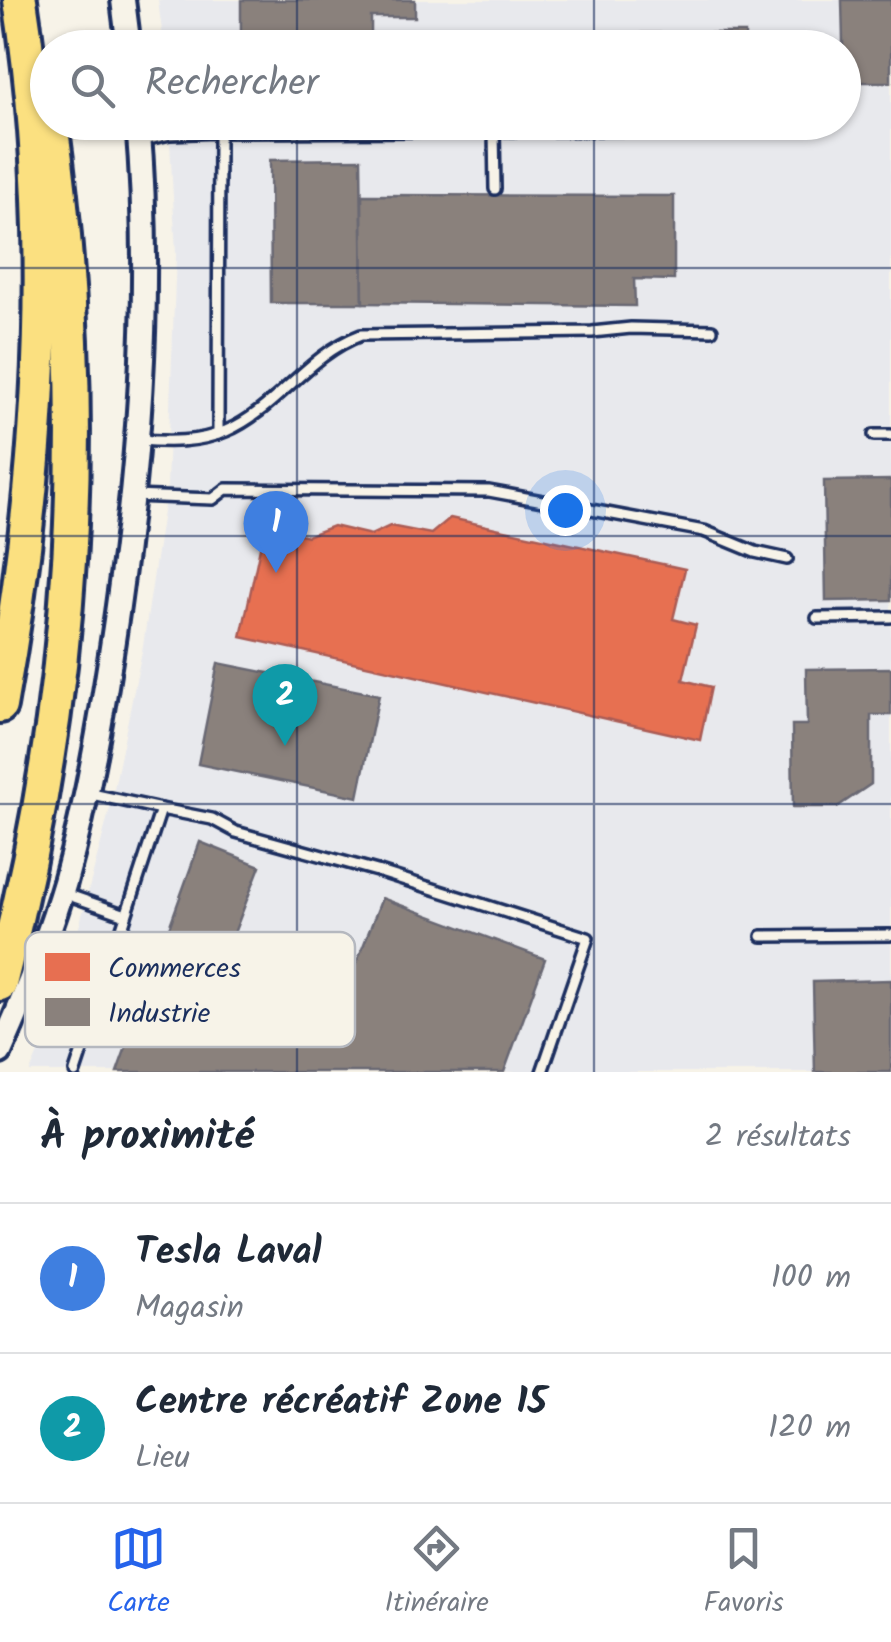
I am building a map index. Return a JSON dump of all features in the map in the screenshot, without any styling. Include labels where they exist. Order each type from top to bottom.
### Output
[{"type":"highway","points":[[20,0],[30,101]]},
{"type":"highway","points":[[29,0],[35,30]]},
{"type":"highway","points":[[0,704],[26,536],[38,364],[38,181],[34,140]]},
{"type":"highway","points":[[0,984],[44,795],[67,606],[74,456],[73,351],[53,140]]},
{"type":"street","points":[[123,0],[127,30]]},
{"type":"street","points":[[49,932],[86,792],[114,635],[132,496],[144,292],[138,140]]},
{"type":"street","points":[[0,1052],[25,994]]},
{"type":"lane","points":[[218,434],[219,140]]},
{"type":"lane","points":[[494,140],[495,188]]},
{"type":"lane","points":[[136,440],[194,440],[218,434],[250,416],[329,350],[361,335],[631,328],[712,330]]},
{"type":"lane","points":[[874,435],[891,435]]},
{"type":"lane","points":[[132,496],[213,499],[226,489],[488,491],[704,531],[755,552],[787,559]]},
{"type":"lane","points":[[817,618],[891,617]]},
{"type":"lane","points":[[86,792],[212,819],[236,832],[376,871],[588,938],[542,1072]]},
{"type":"lane","points":[[121,932],[161,809]]},
{"type":"lane","points":[[62,892],[126,916]]},
{"type":"lane","points":[[762,936],[891,935]]},
{"type":"lane","points":[[76,1072],[84,1047]]},
{"type":"shaded area","points":[[158,0],[891,0],[891,1072],[30,1072],[40,1047],[355,1047],[355,932],[78,932],[110,808],[143,646],[167,485],[176,254],[170,140],[861,140],[861,30],[162,30]]},
{"type":"building: Commerces","points":[[450,518],[685,569],[673,619],[696,625],[683,680],[711,687],[700,740],[241,637],[265,524],[307,536],[333,526],[371,535],[390,526],[431,534]]},
{"type":"building: Industrie","points":[[241,0],[415,0],[415,17],[371,17],[371,30],[241,30]]},
{"type":"building: Industrie","points":[[842,0],[891,0],[891,82],[861,82],[861,30],[843,30]]},
{"type":"building: Industrie","points":[[361,159],[363,303],[271,303],[270,160]]},
{"type":"building: Industrie","points":[[362,195],[674,196],[674,280],[634,279],[635,306],[363,303]]},
{"type":"building: Industrie","points":[[891,480],[891,600],[826,601],[824,481]]},
{"type":"building: Industrie","points":[[218,663],[379,695],[358,797],[198,764]]},
{"type":"building: Industrie","points":[[891,668],[891,715],[871,715],[871,784],[837,807],[793,807],[792,725],[807,725],[806,669]]},
{"type":"building: Industrie","points":[[200,842],[260,866],[234,932],[168,932]]},
{"type":"building: Industrie","points":[[382,898],[545,959],[504,1072],[117,1072],[126,1047],[355,1047],[355,967]]},
{"type":"building: Industrie","points":[[891,980],[891,1072],[815,1072],[813,982]]},
{"type":"place","name":"Tesla Laval","points":[[276,573]]},
{"type":"place","name":"Centre récréatif Zone 15","points":[[285,746]]}]
